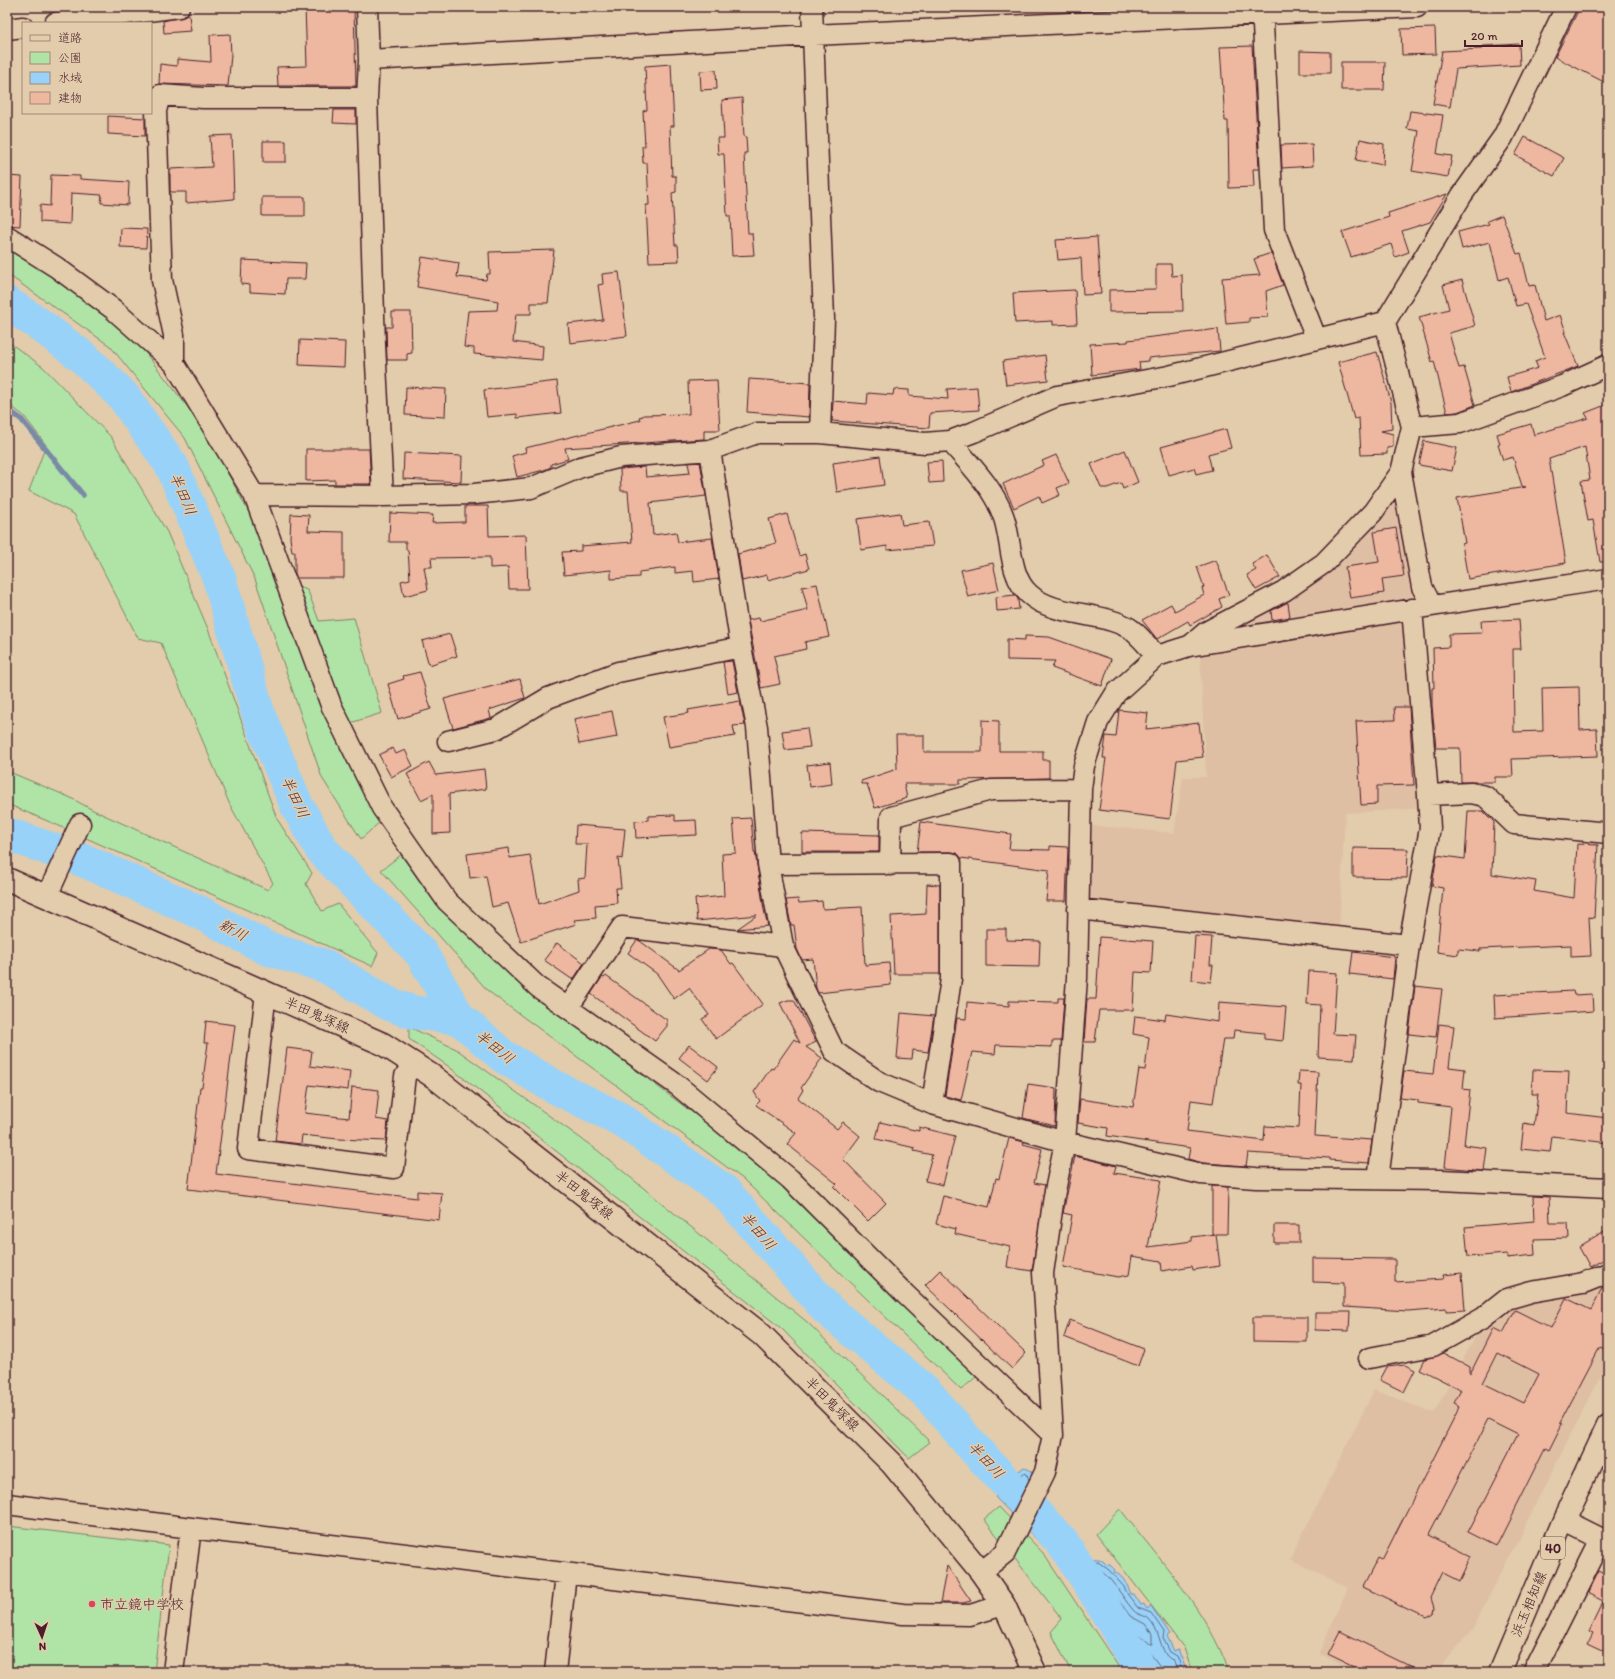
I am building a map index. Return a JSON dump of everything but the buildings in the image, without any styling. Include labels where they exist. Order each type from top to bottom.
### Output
[{"type":"main road","name":"半田鬼塚線","points":[[7,879],[50,890],[266,992],[383,1044],[434,1076],[762,1335],[892,1464],[981,1572],[1004,1605],[1035,1672]]},
{"type":"main road","name":"浜玉相知線","points":[[1500,1672],[1564,1520],[1608,1426]]},
{"type":"street","points":[[63,22],[179,7]]},
{"type":"street","points":[[367,7],[369,60],[367,98],[375,345],[383,496]]},
{"type":"street","points":[[812,7],[824,319],[820,433]]},
{"type":"street","points":[[369,60],[1262,11],[1417,7]]},
{"type":"street","points":[[1189,646],[1206,632],[1284,590],[1324,563],[1373,512],[1401,472],[1412,427],[1385,322],[1462,195],[1503,137],[1566,7]]},
{"type":"street","points":[[1262,11],[1274,230],[1316,338]]},
{"type":"street","points":[[7,29],[22,27]]},
{"type":"street","points":[[174,363],[174,335],[162,280],[156,112],[160,95],[203,98],[367,98]]},
{"type":"street","points":[[7,236],[56,267],[113,309],[174,363],[254,494],[330,705],[382,808],[447,901],[538,987],[677,1085],[790,1179],[904,1294],[1053,1435]]},
{"type":"street","points":[[254,494],[383,496],[474,494],[531,488],[581,467],[620,457],[710,450],[757,433],[820,433],[926,443],[950,441],[1057,396],[1169,376],[1316,338],[1385,322]]},
{"type":"street","points":[[1412,427],[1460,423],[1562,386],[1608,365]]},
{"type":"street","points":[[950,441],[991,491],[1004,517],[1018,580],[1029,594],[1047,605],[1113,620],[1130,628],[1157,656]]},
{"type":"street","points":[[710,450],[741,646],[757,727],[768,864],[782,946],[834,1051],[879,1082],[932,1104],[1065,1142],[1201,1174],[1256,1178],[1441,1180],[1608,1188]]},
{"type":"street","points":[[1401,472],[1422,587],[1432,606]]},
{"type":"street","points":[[981,1572],[1005,1554],[1045,1472],[1053,1435],[1043,1273],[1054,1196],[1065,1142],[1077,978],[1081,789],[1084,766],[1098,722],[1116,693],[1157,656],[1189,646],[1608,579]]},
{"type":"street","points":[[1378,1179],[1409,945],[1430,828],[1412,610]]},
{"type":"street","points":[[448,741],[496,729],[548,698],[618,672],[741,646]]},
{"type":"street","points":[[890,865],[891,818],[991,790],[1081,789]]},
{"type":"street","points":[[1428,795],[1471,793],[1485,796],[1514,824],[1608,833]]},
{"type":"street","points":[[50,890],[80,824]]},
{"type":"street","points":[[768,864],[890,865],[951,863],[951,978],[932,1104]]},
{"type":"street","points":[[1078,909],[1409,945]]},
{"type":"street","points":[[568,1008],[622,927],[782,946]]},
{"type":"street","points":[[266,992],[248,1149],[394,1168],[405,1076],[414,1063]]},
{"type":"street","points":[[1369,1358],[1433,1346],[1483,1318],[1507,1299],[1531,1292],[1583,1283],[1608,1273]]},
{"type":"street","points":[[7,1504],[191,1528],[903,1614],[970,1615],[1004,1605]]},
{"type":"street","points":[[1534,1672],[1605,1541],[1564,1520]]},
{"type":"street","points":[[172,1672],[191,1528]]},
{"type":"street","points":[[555,1672],[566,1574]]},
{"type":"shaded area","points":[[1396,488],[1412,597],[1402,604],[1221,635],[1292,592]]},
{"type":"shaded area","points":[[1408,621],[1424,808],[1345,813],[1339,931],[1086,907],[1086,825],[1174,833],[1183,777],[1206,777],[1200,653]]},
{"type":"shaded area","points":[[1608,1276],[1608,1362],[1473,1628],[1437,1672],[1354,1672],[1319,1653],[1348,1588],[1290,1559],[1374,1390],[1434,1413],[1477,1333],[1510,1303]]},
{"type":"shaded area","points":[[1608,1502],[1608,1531],[1596,1526]]},
{"type":"green space","points":[[7,247],[63,279],[133,337],[201,424],[252,518],[276,584],[288,580],[308,591],[319,621],[354,618],[382,713],[347,724],[383,819],[361,839],[322,778],[255,579],[185,438],[110,346],[7,274]]},
{"type":"green space","points":[[7,341],[43,367],[111,437],[167,532],[208,629],[277,819],[312,873],[306,884],[322,911],[338,904],[378,953],[372,966],[7,804],[7,771],[69,797],[93,810],[268,890],[273,883],[230,805],[161,643],[138,638],[74,514],[29,491],[46,445],[24,416],[7,403]]},
{"type":"green space","points":[[401,855],[437,906],[527,989],[779,1177],[977,1376],[961,1390],[743,1179],[488,991],[381,870]]},
{"type":"green space","points":[[409,1027],[456,1049],[597,1150],[807,1322],[930,1442],[909,1458],[781,1328],[448,1066],[409,1039]]},
{"type":"green space","points":[[999,1507],[1043,1553],[1122,1672],[1071,1672],[1051,1632],[1062,1619],[984,1519]]},
{"type":"green space","points":[[1120,1509],[1166,1566],[1196,1607],[1209,1628],[1229,1672],[1192,1672],[1184,1648],[1096,1534]]},
{"type":"green space","name":"市立鏡中学校","points":[[7,1526],[169,1545],[154,1672],[7,1672]]},
{"type":"water","points":[[1024,1467],[1031,1471],[1041,1513],[1044,1513],[1045,1518],[1056,1528],[1062,1528],[1074,1543],[1080,1545],[1078,1551],[1085,1560],[1099,1559],[1107,1565],[1110,1565],[1115,1570],[1114,1572],[1123,1578],[1131,1594],[1134,1594],[1141,1605],[1144,1604],[1147,1609],[1151,1606],[1170,1634],[1167,1636],[1174,1651],[1178,1649],[1187,1672],[1155,1672],[1152,1670],[1135,1648],[1112,1630],[1110,1622],[1094,1603],[1077,1569],[1071,1570],[1069,1568],[1075,1556],[1054,1541],[1050,1542],[1045,1538],[1040,1543],[995,1497],[1000,1492],[1000,1488],[1012,1477],[1012,1474]]},
{"type":"waterway","name":"半田川","points":[[7,303],[36,322],[84,358],[123,396],[172,466],[219,578],[259,716],[297,806],[322,850],[421,953],[459,1018],[504,1057],[555,1087],[620,1119],[724,1191],[828,1310],[926,1392],[969,1443],[1061,1541],[1089,1582],[1132,1654],[1141,1672]]},
{"type":"waterway","points":[[7,409],[21,419],[83,495]]},
{"type":"waterway","name":"新川","points":[[7,834],[85,861],[199,912],[266,948],[325,966],[389,1004],[412,1012],[459,1018]]},
{"type":"place","name":"市立鏡中学校","points":[[92,1604]]}]
